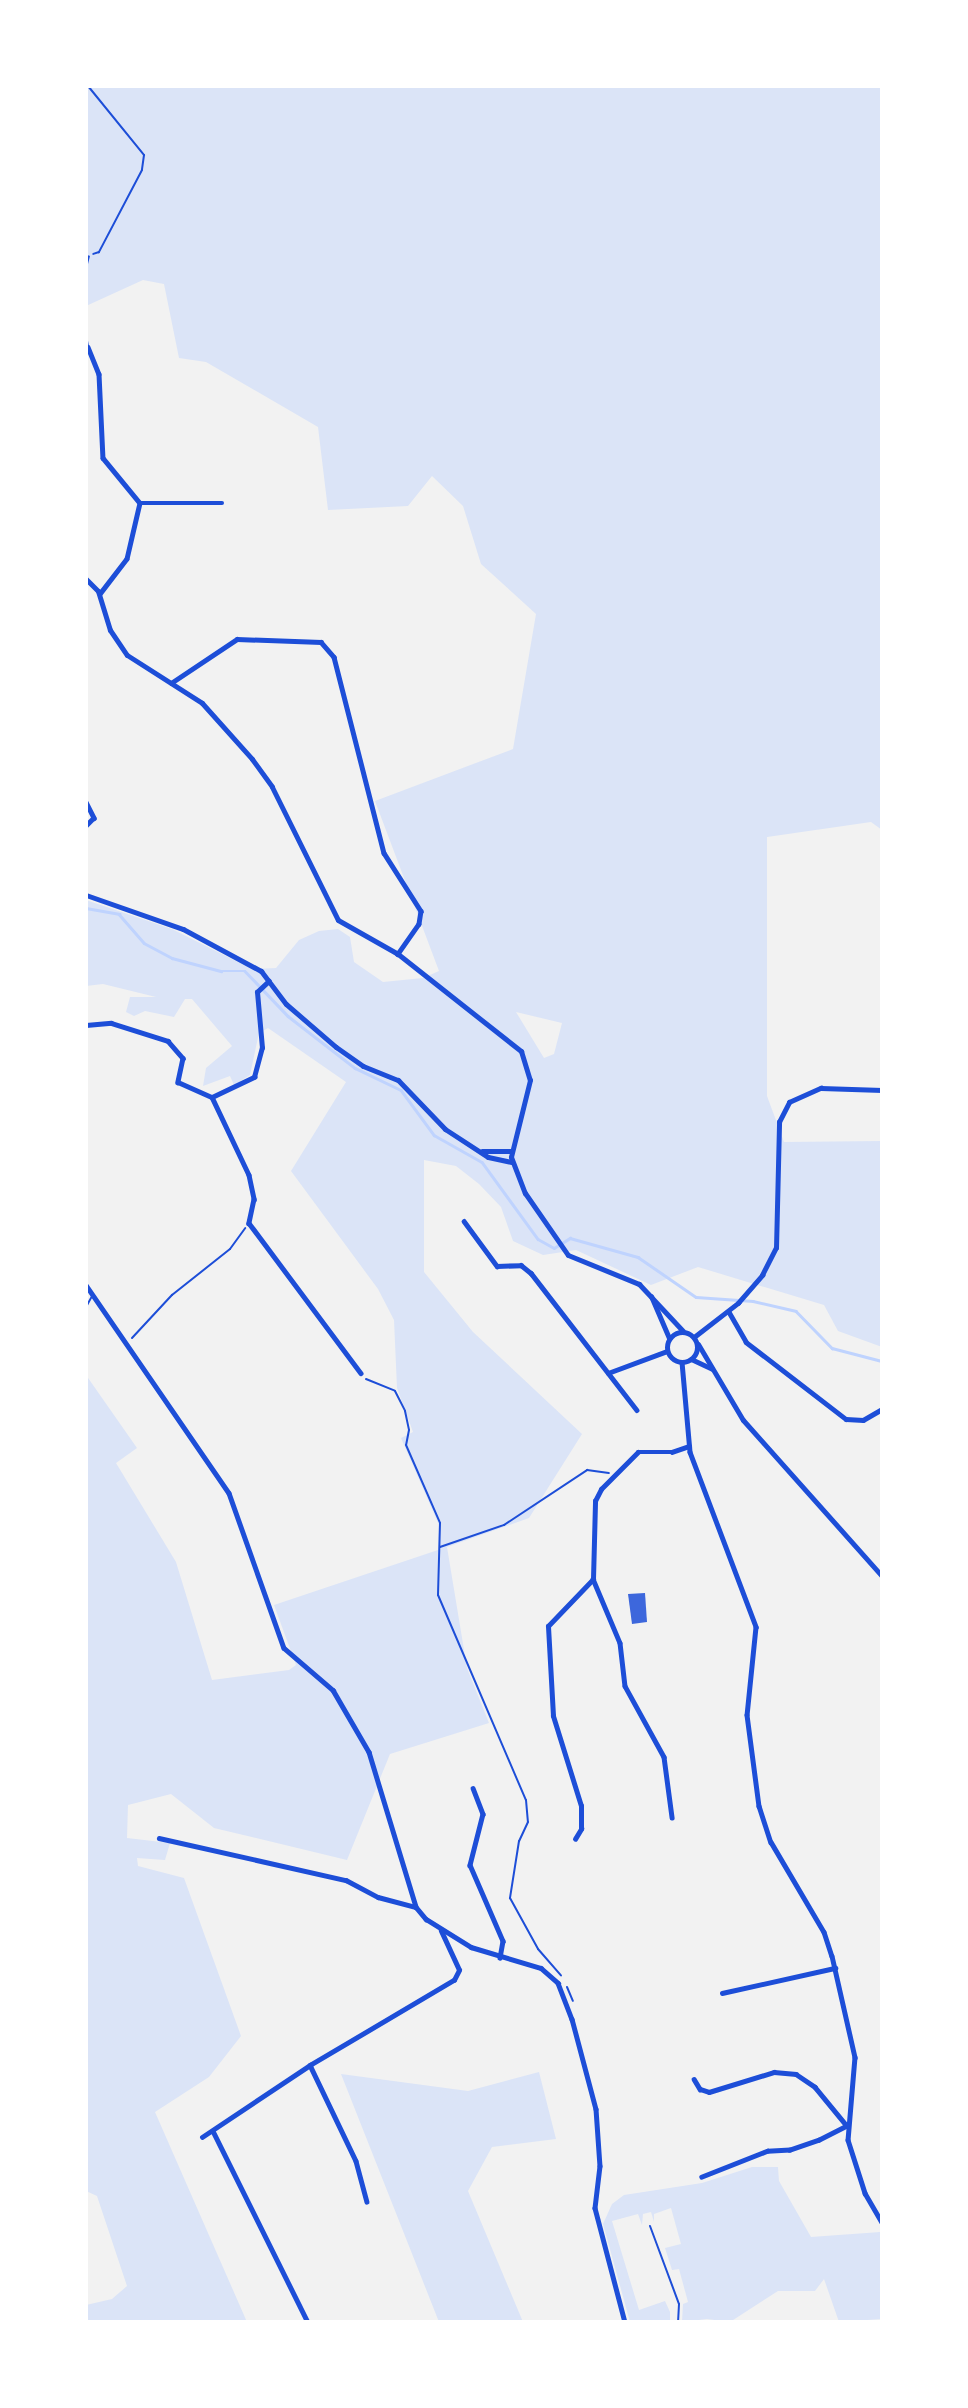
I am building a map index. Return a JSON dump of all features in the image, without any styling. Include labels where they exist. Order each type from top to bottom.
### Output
[{"type":"street","points":[[88,347],[99,374],[103,458],[140,503]]},
{"type":"street","points":[[140,503],[222,503]]},
{"type":"street","points":[[100,594],[127,559],[140,503]]},
{"type":"street","points":[[86,579],[100,594],[110,630],[127,655],[220,719],[253,759],[272,787],[338,920],[398,954],[493,1025],[526,1058],[530,1080],[511,1163],[551,1235],[568,1255],[632,1280],[650,1293],[683,1331],[694,1336],[743,1420],[882,1576]]},
{"type":"street","points":[[170,683],[237,639],[321,642],[338,670],[384,853],[421,911],[419,924],[398,954]]},
{"type":"street","points":[[86,803],[94,818],[86,826]]},
{"type":"street","points":[[86,895],[183,929],[261,971],[266,983],[286,1004],[336,1048],[363,1066],[398,1080],[434,1121],[497,1161],[511,1163]]},
{"type":"street","points":[[212,1097],[247,1083],[261,1063],[257,992],[266,983]]},
{"type":"street","points":[[86,1025],[111,1023],[168,1041],[183,1058],[178,1082],[212,1097],[249,1175],[254,1199],[249,1223],[362,1373]]},
{"type":"street","points":[[694,1336],[738,1303],[749,1291],[776,1248],[782,1112],[797,1095],[809,1090],[882,1090]]},
{"type":"street","points":[[479,1150],[512,1151]]},
{"type":"street","points":[[464,1221],[497,1266],[521,1265],[531,1273],[638,1410]]},
{"type":"street","points":[[86,1285],[128,1341],[229,1493],[284,1647],[333,1690],[369,1752],[416,1907]]},
{"type":"street","points":[[650,1293],[669,1338],[667,1351]]},
{"type":"street","points":[[729,1312],[746,1342],[846,1419],[863,1420],[882,1409]]},
{"type":"street","points":[[669,1338],[683,1331]]},
{"type":"street","points":[[691,1359],[698,1344]]},
{"type":"street","points":[[608,1373],[667,1351]]},
{"type":"street","points":[[667,1351],[682,1362],[689,1446],[756,1627],[747,1715],[764,1825],[824,1932],[855,2057],[855,2096],[847,2126],[819,2140],[790,2150],[768,2151],[702,2177]]},
{"type":"street","points":[[682,1362],[691,1359],[712,1369]]},
{"type":"street","points":[[672,1817],[664,1757],[625,1686],[620,1643],[593,1579],[595,1501],[613,1474],[638,1452],[672,1452],[689,1446]]},
{"type":"street","points":[[575,1839],[581,1829],[581,1807],[553,1716],[546,1634],[553,1619],[593,1579]]},
{"type":"street","points":[[473,1788],[483,1814],[470,1865],[503,1941],[500,1958]]},
{"type":"street","points":[[159,1838],[346,1880],[378,1897],[416,1907],[440,1929],[500,1958],[551,1975],[566,2000],[596,2109],[600,2166],[596,2216],[625,2322]]},
{"type":"street","points":[[202,2137],[310,2065],[454,1980],[459,1970],[440,1929]]},
{"type":"street","points":[[722,1993],[835,1968]]},
{"type":"street","points":[[310,2065],[356,2161],[367,2202]]},
{"type":"street","points":[[694,2079],[700,2089],[709,2092],[774,2072],[796,2074],[815,2087],[847,2126],[865,2193],[882,2223]]},
{"type":"street","points":[[213,2131],[308,2322]]},
{"type":"lane","points":[[86,268],[89,256]]},
{"type":"lane","points":[[86,335],[88,347]]},
{"type":"lane","points":[[86,1307],[92,1291]]},
{"type":"lane","points":[[650,2226],[679,2304],[678,2322]]},
{"type":"path","points":[[88,86],[144,155],[142,170],[99,252],[89,256]]},
{"type":"path","points":[[128,1341],[172,1295],[230,1249],[249,1223]]},
{"type":"path","points":[[362,1373],[369,1383],[396,1391],[405,1411],[409,1430],[406,1445],[440,1523],[438,1595],[526,1800],[528,1822],[519,1841],[510,1898],[538,1949],[558,1969],[574,2008]]},
{"type":"path","points":[[439,1547],[505,1525],[587,1470],[613,1474]]},
{"type":"shaded area","points":[[86,86],[882,86],[882,830],[871,822],[767,837],[767,1096],[784,1142],[882,1141],[882,1347],[838,1331],[824,1305],[698,1267],[651,1285],[576,1250],[543,1255],[513,1241],[501,1207],[479,1184],[456,1166],[424,1160],[424,1272],[473,1332],[582,1434],[529,1518],[447,1547],[467,1668],[489,1723],[390,1754],[347,1860],[214,1828],[171,1794],[128,1805],[127,1838],[170,1843],[165,1860],[137,1858],[138,1866],[184,1878],[241,2036],[209,2077],[155,2112],[247,2322],[86,2322],[86,2305],[112,2299],[127,2286],[97,2196],[86,2191],[86,1375],[137,1448],[116,1463],[176,1562],[212,1680],[289,1670],[296,1665],[274,1605],[438,1550],[439,1525],[401,1438],[413,1432],[397,1388],[394,1320],[378,1289],[291,1171],[346,1082],[268,1028],[259,1033],[250,1075],[234,1085],[230,1076],[203,1086],[206,1068],[232,1046],[192,999],[185,999],[174,1017],[145,1011],[134,1016],[126,1012],[130,997],[156,997],[103,984],[86,986],[86,900],[172,929],[252,969],[276,968],[299,940],[319,931],[338,929],[350,937],[354,962],[383,982],[423,978],[439,971],[375,801],[513,749],[536,614],[481,564],[463,506],[432,476],[408,506],[328,510],[318,427],[206,362],[179,358],[164,284],[143,280],[86,306]],"holes":[[[516,1012],[562,1023],[554,1054],[544,1058]]]},
{"type":"shaded area","points":[[539,2072],[556,2139],[492,2147],[468,2191],[523,2322],[439,2322],[341,2074],[468,2091]]},
{"type":"shaded area","points":[[752,2167],[778,2167],[779,2181],[811,2237],[880,2232],[882,2319],[839,2322],[824,2279],[815,2291],[778,2291],[730,2322],[707,2319],[682,2322],[683,2304],[688,2302],[679,2269],[672,2270],[665,2248],[681,2244],[671,2208],[654,2214],[654,2222],[651,2212],[643,2214],[642,2225],[638,2214],[612,2221],[639,2310],[665,2301],[670,2312],[670,2322],[630,2322],[603,2224],[612,2204],[624,2195],[702,2183]]},
{"type":"building","points":[[645,1593],[647,1622],[632,1624],[628,1594]]},
{"type":"waterway","points":[[86,908],[119,914],[144,943],[172,958],[221,971],[245,971],[288,1016],[355,1068],[401,1090],[434,1135],[482,1162],[538,1239],[554,1248],[570,1238],[638,1257],[696,1297],[753,1301],[796,1311],[832,1348],[882,1361]]}]
